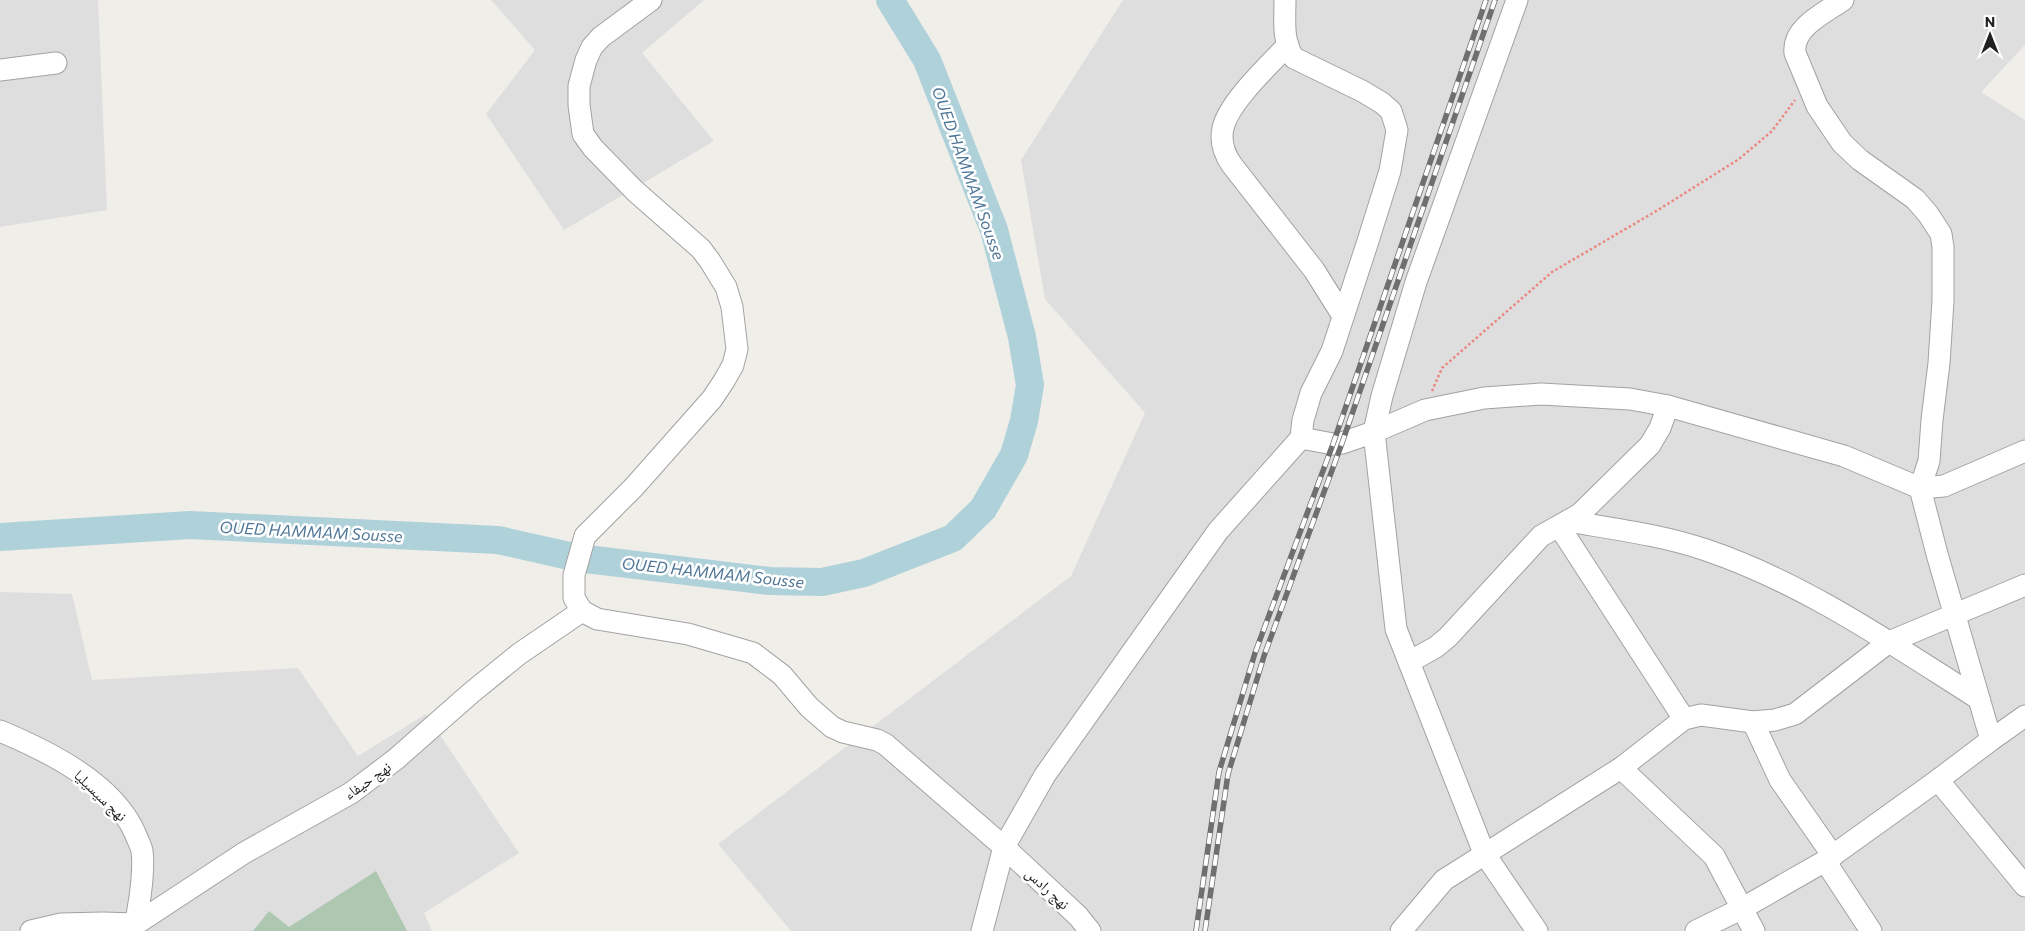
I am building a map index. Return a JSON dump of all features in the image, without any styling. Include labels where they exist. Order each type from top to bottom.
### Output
[{"type":"street","points":[[582,611],[574,598],[574,575],[585,536],[634,487],[712,399],[733,365],[737,349],[732,307],[726,287],[710,260],[635,191],[593,148],[583,134],[579,106],[580,86],[586,60],[592,47],[601,37],[651,0]]},
{"type":"street","points":[[982,931],[1004,847],[1046,775],[1218,531],[1301,438],[1303,420],[1311,393],[1332,351],[1344,316],[1390,171],[1397,136],[1396,123],[1391,111],[1382,103],[1362,91],[1294,58],[1288,45],[1285,26],[1285,0]]},
{"type":"street","points":[[1517,0],[1416,282],[1382,396],[1374,432],[1396,629],[1484,853],[1537,931]]},
{"type":"street","points":[[1843,0],[1799,32],[1794,45],[1794,53],[1817,106],[1842,143],[1860,160],[1915,199],[1941,234],[1943,301],[1939,363],[1929,461],[1920,488],[1991,740]]},
{"type":"street","points":[[1288,45],[1257,78],[1230,112],[1223,127],[1223,147],[1232,165],[1309,264],[1344,316]]},
{"type":"street","points":[[0,70],[56,63]]},
{"type":"street","points":[[1301,438],[1332,444],[1342,443],[1374,432],[1425,410],[1484,398],[1541,394],[1630,399],[1668,406],[1844,456],[1920,488],[1944,486],[2025,451]]},
{"type":"street","points":[[1409,662],[1436,647],[1448,637],[1542,536],[1580,514],[1650,445],[1660,428],[1668,406]]},
{"type":"street","points":[[1564,523],[1647,535],[1704,549],[1742,563],[1817,600],[1979,698]]},
{"type":"street","points":[[1564,523],[1684,719]]},
{"type":"street","points":[[1400,931],[1444,880],[1621,768],[1684,719],[1701,715],[1753,722],[1775,720],[1795,714],[1888,642],[2025,585]]},
{"type":"street","name":"نهج رادس","points":[[582,611],[597,619],[688,634],[754,653],[782,675],[809,707],[832,728],[877,740],[885,744],[1004,847],[1078,916],[1090,931]]},
{"type":"street","name":"نهج حيفاء","points":[[134,928],[244,853],[351,793],[396,760],[471,693],[519,654],[582,611]]},
{"type":"street","points":[[1696,931],[1743,908],[1829,859],[2025,716]]},
{"type":"street","points":[[1753,722],[1780,780],[1871,931]]},
{"type":"street","name":"نهج سيسيليا","points":[[0,731],[33,745],[68,764],[92,782],[117,806],[131,824],[142,850],[143,881],[134,928]]},
{"type":"street","points":[[1621,768],[1714,856],[1754,931]]},
{"type":"street","points":[[1938,780],[2025,886]]},
{"type":"street","points":[[31,931],[60,924],[103,923],[134,928]]},
{"type":"path","points":[[1425,410],[1442,368],[1538,284],[1567,262],[1658,210],[1739,159],[1772,131],[1807,84]]},
{"type":"shaded area","points":[[0,0],[98,0],[107,210],[0,227]]},
{"type":"shaded area","points":[[491,0],[704,0],[642,53],[714,141],[564,230],[486,114],[535,50]]},
{"type":"shaded area","points":[[1123,0],[2025,0],[2025,45],[1981,92],[2025,120],[2025,931],[791,931],[718,844],[1071,576],[1145,413],[1045,299],[1021,160]]},
{"type":"shaded area","points":[[0,592],[72,594],[92,680],[298,668],[358,756],[426,714],[519,853],[424,913],[432,931],[0,931]]},
{"type":"green space","points":[[376,871],[407,931],[253,931],[269,911],[289,927]]},
{"type":"waterway","name":"OUED HAMMAM Sousse","points":[[0,537],[190,525],[498,540],[578,558],[769,581],[822,582],[864,573],[953,538],[983,509],[1014,455],[1024,421],[1030,385],[1022,337],[994,230],[927,60],[890,0]]},
{"type":"railway","points":[[1196,931],[1219,772],[1255,653],[1333,444],[1486,0]]},
{"type":"railway","points":[[1205,931],[1228,774],[1264,656],[1342,443],[1495,0]]}]
